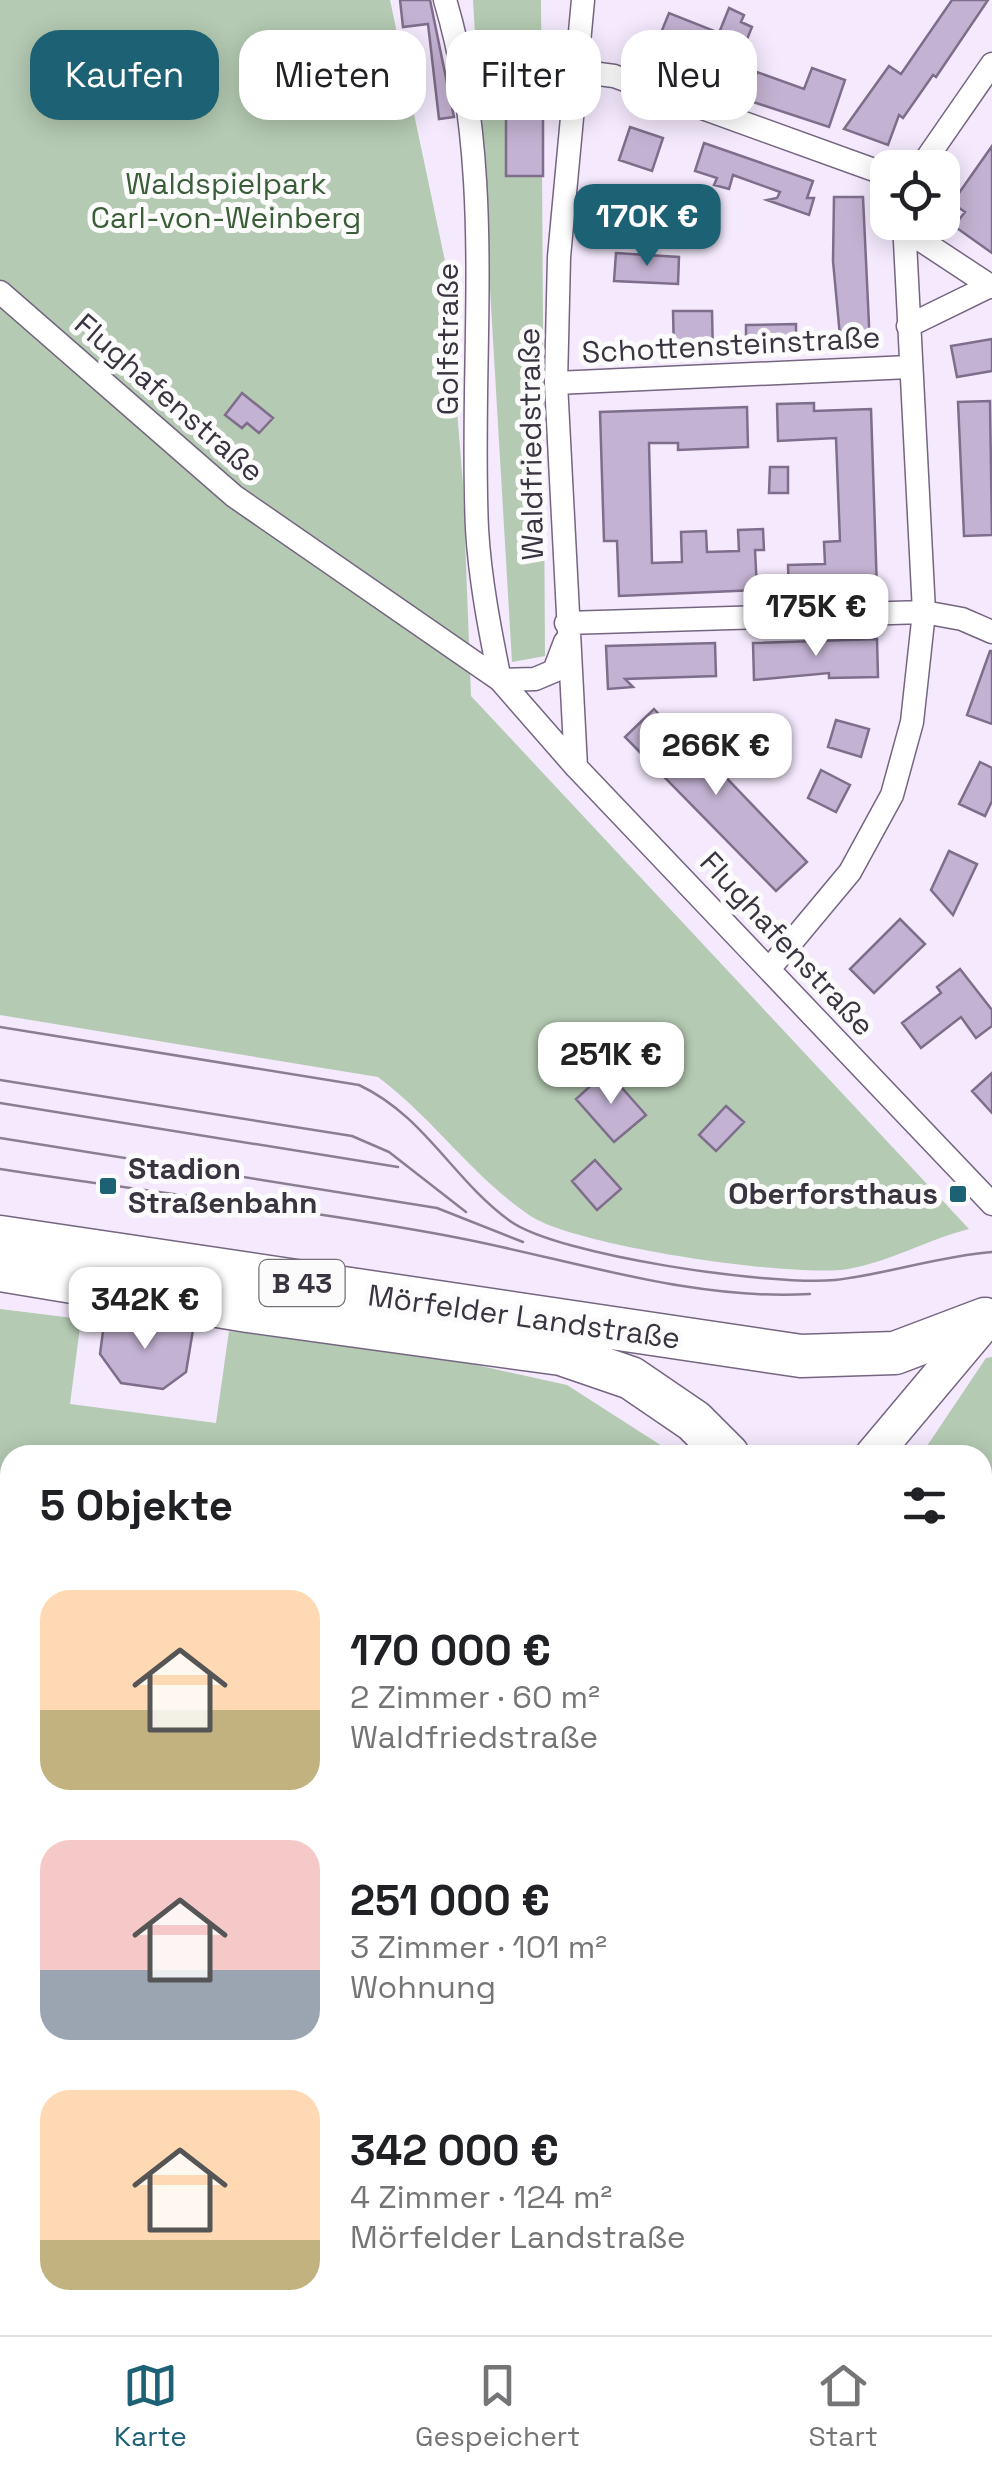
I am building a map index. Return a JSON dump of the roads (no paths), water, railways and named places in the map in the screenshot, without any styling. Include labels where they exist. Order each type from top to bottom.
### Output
[{"type":"highway","name":"Mörfelder Landstraße","points":[[0,1237],[801,1356],[895,1353],[990,1317]]},
{"type":"highway","name":"Mörfelder Landstraße","points":[[0,1270],[561,1354],[631,1378],[694,1420],[718,1445]]},
{"type":"main road","name":"B 43","points":[[881,1445],[990,1317]]},
{"type":"street","name":"Golfstraße","points":[[445,0],[458,44],[479,225],[478,530],[500,680]]},
{"type":"street","name":"Waldfriedstraße","points":[[579,30],[582,0]]},
{"type":"street","points":[[932,150],[992,64]]},
{"type":"street","points":[[601,74],[870,168]]},
{"type":"street","name":"Waldfriedstraße","points":[[572,120],[559,257],[556,384],[576,767]]},
{"type":"street","points":[[770,968],[850,872],[892,795],[912,722],[924,612],[905,240]]},
{"type":"street","points":[[908,326],[991,287],[924,240]]},
{"type":"street","name":"Flughafenstraße","points":[[0,292],[234,496],[500,680],[576,767],[992,1204]]},
{"type":"street","name":"Schottensteinstraße","points":[[556,384],[909,368]]},
{"type":"street","points":[[500,680],[536,678],[554,670],[566,631],[924,612],[962,619],[992,632]]},
{"type":"tram line","points":[[0,1027],[359,1085],[382,1098],[421,1131],[472,1187],[510,1221],[535,1234],[618,1257],[717,1273],[805,1281],[855,1277],[992,1252]]},
{"type":"tram line","points":[[0,1080],[352,1136],[389,1152],[466,1212]]},
{"type":"tram line","points":[[0,1103],[398,1167]]},
{"type":"tram line","points":[[0,1138],[437,1208],[523,1242]]},
{"type":"tram line","points":[[0,1169],[402,1228],[677,1285],[766,1295],[810,1294]]},
{"type":"place","name":"Stadion Straßenbahn","points":[[108,1186]]},
{"type":"place","name":"Oberforsthaus","points":[[958,1194]]},
{"type":"park label","name":"Waldspielpark Carl-von-Weinberg","points":[[226,201]]}]
